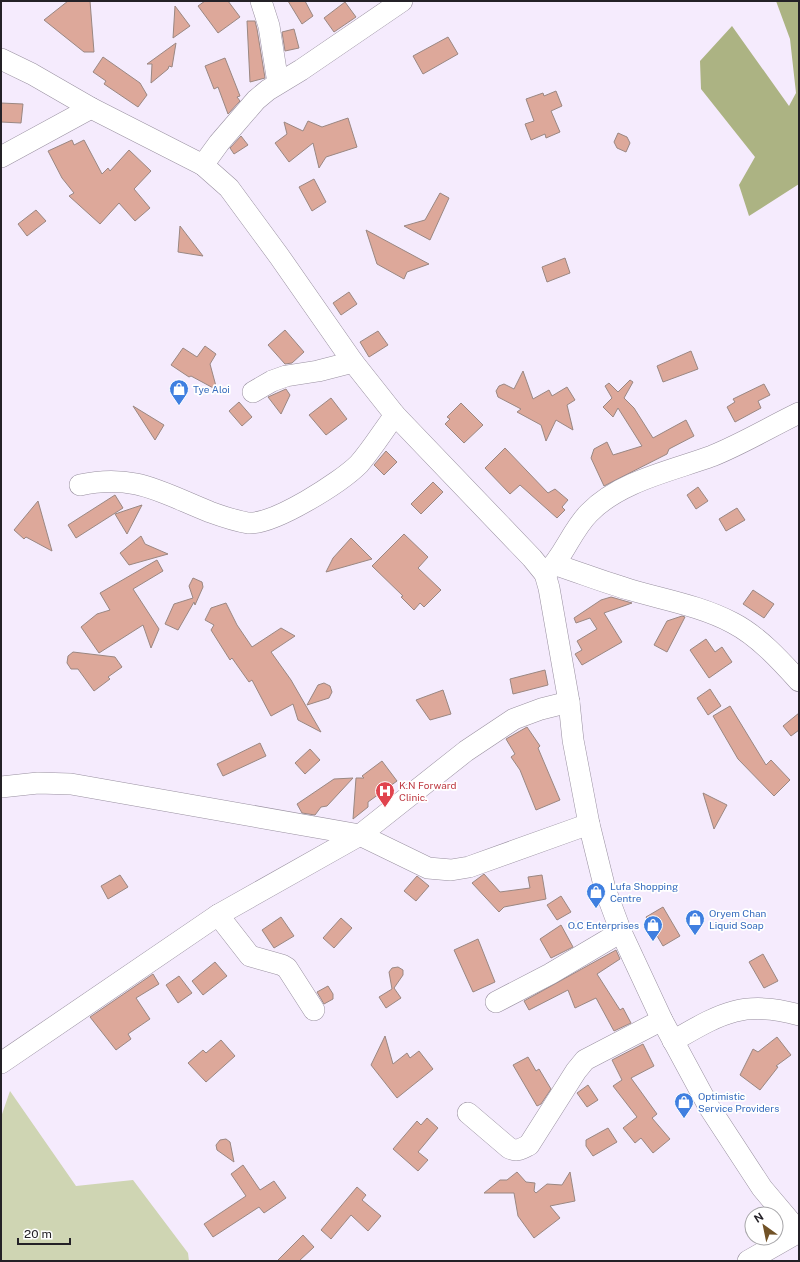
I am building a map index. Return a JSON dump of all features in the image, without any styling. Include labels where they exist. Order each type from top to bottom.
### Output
[{"type":"street","points":[[261,1],[269,26],[278,83]]},
{"type":"street","points":[[203,165],[218,143],[256,100],[278,83],[402,1]]},
{"type":"street","points":[[1,59],[32,74],[91,108],[203,165],[229,188],[279,256],[352,362],[395,415],[532,558],[551,569],[707,611],[734,623],[758,640],[786,666],[799,681]]},
{"type":"street","points":[[1,157],[91,108]]},
{"type":"street","points":[[253,392],[272,380],[286,376],[318,371],[352,362]]},
{"type":"street","points":[[748,1261],[799,1232],[762,1188],[709,1107],[662,1020],[621,932],[605,888],[589,824],[573,740],[569,702],[550,588],[551,569],[588,513],[606,499],[634,483],[713,455],[799,413]]},
{"type":"street","points":[[80,485],[99,480],[119,480],[144,485],[211,512],[248,523],[262,521],[276,517],[347,475],[360,463],[395,415]]},
{"type":"street","points":[[1,1063],[218,915],[360,835],[466,751],[514,719],[541,709],[569,702]]},
{"type":"street","points":[[1,787],[38,783],[71,784],[360,835],[428,868],[451,870],[469,867],[589,824]]},
{"type":"street","points":[[218,915],[250,956],[282,965],[287,968],[314,1010]]},
{"type":"street","points":[[496,1002],[550,974],[621,932]]},
{"type":"street","points":[[673,1041],[710,1020],[738,1009],[767,1008],[799,1015]]},
{"type":"street","points":[[468,1113],[509,1148],[514,1151],[520,1150],[529,1145],[576,1071],[585,1060],[662,1020]]},
{"type":"green space","points":[[776,1],[799,1],[799,184],[749,216],[739,185],[755,157],[701,89],[700,61],[732,26],[789,106],[796,93],[790,39]]},
{"type":"green space","points":[[10,1091],[76,1186],[133,1180],[188,1253],[189,1261],[1,1261],[1,1117]]},
{"type":"building","points":[[68,1],[90,1],[94,52],[84,52],[44,20]]},
{"type":"building","points":[[205,1],[228,1],[240,17],[218,33],[198,6]]},
{"type":"building","points":[[288,1],[305,1],[313,16],[302,24]]},
{"type":"building","points":[[345,2],[356,17],[334,32],[324,18]]},
{"type":"building","points":[[175,6],[190,26],[173,38]]},
{"type":"building","points":[[247,21],[255,21],[265,78],[250,82]]},
{"type":"building","points":[[294,29],[299,48],[285,51],[282,32]]},
{"type":"building","points":[[448,37],[458,54],[423,74],[413,56]]},
{"type":"building","points":[[176,43],[172,67],[169,66],[168,69],[151,83],[152,64],[147,64]]},
{"type":"building","points":[[103,57],[140,83],[147,95],[138,107],[104,84],[106,81],[93,72]]},
{"type":"building","points":[[225,58],[240,96],[237,97],[240,101],[228,114],[218,87],[214,89],[205,66]]},
{"type":"building","points":[[556,91],[562,106],[551,111],[560,132],[546,138],[545,134],[531,140],[525,124],[534,121],[526,99],[543,93],[544,96]]},
{"type":"building","points":[[1,103],[23,104],[21,123],[1,122]]},
{"type":"building","points":[[348,118],[357,147],[326,157],[319,168],[313,143],[289,162],[275,143],[287,134],[284,122],[303,131],[308,121],[322,127]]},
{"type":"building","points":[[618,133],[627,137],[630,143],[626,152],[617,148],[614,142]]},
{"type":"building","points":[[241,136],[248,145],[234,154],[230,148]]},
{"type":"building","points":[[72,140],[74,145],[84,140],[102,174],[108,168],[110,171],[129,150],[151,171],[134,189],[150,208],[135,221],[119,203],[100,224],[69,196],[74,193],[62,178],[48,151]]},
{"type":"building","points":[[314,179],[326,202],[312,211],[299,187]]},
{"type":"building","points":[[440,193],[449,198],[430,240],[404,226],[425,220]]},
{"type":"building","points":[[36,210],[46,221],[27,236],[18,224]]},
{"type":"building","points":[[180,226],[203,256],[178,252]]},
{"type":"building","points":[[366,230],[429,264],[407,272],[404,279],[377,264]]},
{"type":"building","points":[[565,258],[570,273],[547,282],[542,267]]},
{"type":"building","points":[[349,292],[357,304],[341,315],[333,303]]},
{"type":"building","points":[[285,330],[304,352],[292,363],[285,364],[268,345]]},
{"type":"building","points":[[378,331],[388,345],[369,357],[360,342]]},
{"type":"building","points":[[205,346],[216,354],[210,364],[217,390],[191,376],[189,377],[171,365],[183,348],[197,357]]},
{"type":"building","points":[[691,351],[698,369],[663,382],[657,366]]},
{"type":"building","points":[[523,371],[533,399],[549,390],[552,396],[567,387],[575,400],[567,405],[573,430],[556,420],[546,441],[541,425],[517,412],[521,409],[498,397],[496,391],[499,386],[504,384],[514,389]]},
{"type":"building","points":[[630,380],[633,382],[624,398],[634,408],[653,438],[686,420],[694,436],[669,449],[667,454],[604,486],[591,458],[594,449],[607,442],[613,455],[642,446],[618,408],[613,417],[603,407],[612,398],[605,386],[609,383],[618,392]]},
{"type":"building","points":[[764,384],[770,395],[758,401],[761,408],[735,422],[727,407],[735,402],[733,399]]},
{"type":"building","points":[[286,389],[290,395],[281,414],[268,397]]},
{"type":"building","points":[[331,398],[347,419],[326,435],[309,415]]},
{"type":"building","points":[[239,402],[252,417],[242,426],[229,411]]},
{"type":"building","points":[[461,403],[483,425],[464,443],[445,424],[450,419],[447,417]]},
{"type":"building","points":[[133,406],[164,425],[155,440]]},
{"type":"building","points":[[505,448],[548,493],[555,489],[568,500],[562,507],[565,510],[557,518],[520,485],[510,494],[485,468]]},
{"type":"building","points":[[386,451],[397,462],[384,475],[374,465]]},
{"type":"building","points":[[433,482],[443,492],[421,514],[411,504]]},
{"type":"building","points":[[698,487],[708,501],[696,509],[687,495]]},
{"type":"building","points":[[115,495],[123,508],[76,538],[68,525]]},
{"type":"building","points":[[38,501],[52,551],[26,537],[24,539],[14,530]]},
{"type":"building","points":[[142,505],[127,534],[115,514]]},
{"type":"building","points":[[737,508],[745,520],[726,531],[719,519]]},
{"type":"building","points":[[404,534],[428,557],[418,568],[441,590],[424,607],[420,603],[414,610],[401,597],[403,596],[372,566]]},
{"type":"building","points":[[141,536],[145,544],[168,554],[129,565],[120,553]]},
{"type":"building","points":[[351,538],[372,559],[326,572],[333,558]]},
{"type":"building","points":[[157,560],[163,571],[133,589],[159,629],[151,648],[143,625],[99,653],[81,627],[97,614],[110,610],[100,593]]},
{"type":"building","points":[[193,578],[202,582],[203,587],[195,605],[194,602],[178,630],[165,624],[174,604],[193,598],[189,586]]},
{"type":"building","points":[[753,590],[774,604],[764,618],[743,604]]},
{"type":"building","points":[[611,597],[632,603],[604,613],[622,642],[582,665],[575,654],[582,650],[577,641],[597,629],[590,618],[576,623],[574,618],[601,600]]},
{"type":"building","points":[[226,603],[237,625],[252,647],[281,628],[295,636],[271,652],[291,680],[321,732],[298,720],[293,704],[271,716],[252,680],[249,682],[232,658],[230,660],[211,630],[214,625],[205,620],[211,608]]},
{"type":"building","points":[[682,616],[685,617],[667,652],[654,645],[667,621]]},
{"type":"building","points":[[706,639],[715,652],[722,647],[732,662],[709,678],[690,650]]},
{"type":"building","points":[[73,652],[115,657],[122,667],[108,677],[110,679],[94,691],[78,669],[71,669],[67,663],[68,656]]},
{"type":"building","points":[[545,670],[548,685],[513,694],[510,679]]},
{"type":"building","points":[[324,683],[330,686],[332,692],[329,698],[307,705],[318,685]]},
{"type":"building","points":[[710,689],[721,706],[708,715],[697,698]]},
{"type":"building","points":[[443,690],[451,714],[430,720],[416,700]]},
{"type":"building","points":[[730,706],[766,765],[771,760],[790,780],[774,796],[738,759],[713,716]]},
{"type":"building","points":[[799,713],[799,730],[791,736],[783,726]]},
{"type":"building","points":[[527,727],[540,746],[538,748],[560,800],[536,810],[520,770],[511,757],[515,754],[506,739]]},
{"type":"building","points":[[260,743],[266,756],[223,776],[217,764]]},
{"type":"building","points":[[310,749],[320,760],[305,774],[295,763]]},
{"type":"building","points":[[382,761],[397,781],[368,802],[368,807],[353,819],[356,778],[364,778],[362,776]]},
{"type":"building","points":[[353,778],[327,806],[321,807],[315,815],[302,813],[297,804],[334,779]]},
{"type":"building","points":[[703,793],[727,805],[714,829]]},
{"type":"building","points":[[484,874],[500,892],[530,888],[528,877],[542,875],[546,899],[504,907],[499,912],[472,883]]},
{"type":"building","points":[[120,875],[128,887],[108,899],[101,886]]},
{"type":"building","points":[[417,876],[429,886],[416,901],[404,891]]},
{"type":"building","points":[[561,896],[571,912],[557,920],[547,905]]},
{"type":"building","points":[[663,907],[680,936],[663,946],[646,917]]},
{"type":"building","points":[[281,917],[294,936],[274,948],[262,930]]},
{"type":"building","points":[[341,918],[352,928],[334,948],[323,938]]},
{"type":"building","points":[[561,925],[573,947],[551,958],[540,939]]},
{"type":"building","points":[[478,939],[495,982],[473,992],[454,950]]},
{"type":"building","points":[[616,950],[620,959],[597,974],[620,1010],[623,1008],[631,1023],[614,1031],[596,998],[575,1008],[568,990],[529,1010],[524,1001]]},
{"type":"building","points":[[763,954],[778,981],[764,988],[749,962]]},
{"type":"building","points":[[215,962],[227,976],[203,995],[192,981]]},
{"type":"building","points":[[398,967],[403,970],[403,975],[394,988],[401,998],[386,1008],[379,997],[392,989],[389,972],[392,968]]},
{"type":"building","points":[[153,974],[159,984],[136,998],[150,1019],[128,1034],[131,1039],[116,1050],[90,1017]]},
{"type":"building","points":[[179,976],[192,993],[178,1003],[166,985]]},
{"type":"building","points":[[328,986],[333,994],[333,999],[324,1004],[317,992]]},
{"type":"building","points":[[385,1036],[393,1064],[407,1053],[410,1058],[419,1051],[433,1069],[397,1098],[371,1065]]},
{"type":"building","points":[[777,1037],[791,1055],[776,1066],[778,1067],[760,1090],[740,1075],[753,1049],[758,1052]]},
{"type":"building","points":[[221,1040],[235,1056],[206,1082],[188,1063],[203,1050],[206,1053]]},
{"type":"building","points":[[643,1044],[654,1066],[631,1078],[657,1114],[652,1118],[670,1139],[653,1153],[641,1138],[635,1143],[623,1128],[637,1117],[613,1086],[622,1080],[612,1060]]},
{"type":"building","points":[[528,1057],[536,1071],[539,1069],[551,1089],[541,1104],[537,1106],[513,1065]]},
{"type":"building","points":[[588,1085],[598,1100],[587,1107],[577,1093]]},
{"type":"building","points":[[427,1118],[438,1128],[418,1152],[428,1160],[418,1171],[393,1149],[417,1121],[421,1125]]},
{"type":"building","points":[[608,1128],[617,1142],[593,1156],[586,1146],[586,1140]]},
{"type":"building","points":[[226,1139],[230,1142],[234,1162],[217,1150],[216,1145],[220,1140]]},
{"type":"building","points":[[243,1165],[260,1190],[274,1181],[286,1198],[264,1213],[259,1207],[213,1237],[204,1224],[246,1196],[231,1174]]},
{"type":"building","points":[[517,1172],[526,1182],[535,1183],[534,1191],[536,1193],[547,1184],[562,1185],[570,1172],[575,1201],[550,1206],[560,1218],[534,1238],[518,1216],[514,1193],[484,1193],[500,1180],[507,1180]]},
{"type":"building","points":[[357,1187],[366,1195],[362,1200],[381,1216],[368,1231],[351,1215],[331,1239],[321,1230]]},
{"type":"building","points":[[303,1235],[314,1247],[299,1261],[277,1261]]},
{"type":"place","name":"Tye Aloi","points":[[179,406]]},
{"type":"place","name":"K.N Forward Clinic.","points":[[385,808]]},
{"type":"place","name":"Lufa Shopping Centre","points":[[596,909]]},
{"type":"place","name":"Oryem Chan Liquid Soap","points":[[695,936]]},
{"type":"place","name":"O.C Enterprises","points":[[653,942]]},
{"type":"place","name":"Optimistic Service Providers","points":[[684,1119]]}]
